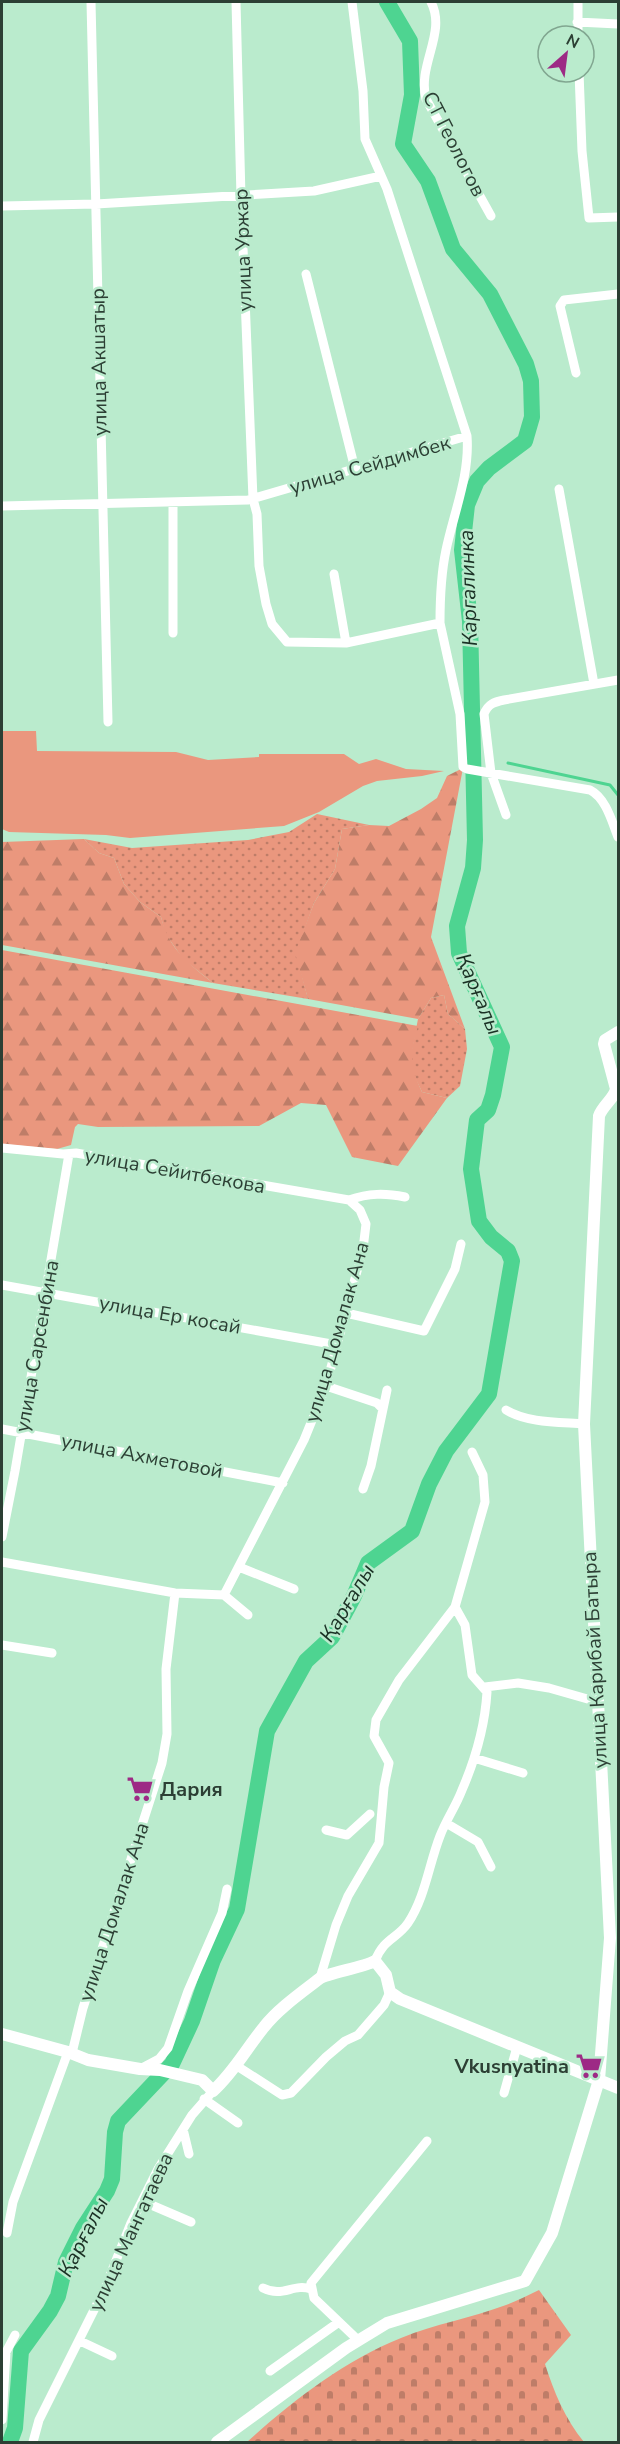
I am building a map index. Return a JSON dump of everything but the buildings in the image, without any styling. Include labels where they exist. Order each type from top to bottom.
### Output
[{"type":"street","name":"улица Акшатыр","points":[[91,2],[108,722]]},
{"type":"street","name":"улица Уржар","points":[[236,2],[253,499],[257,514],[259,566],[272,624],[287,642],[346,643],[440,623]]},
{"type":"street","name":"улица Сейдимбек","points":[[2,506],[253,499],[466,436],[426,307],[381,176],[365,139],[363,91],[351,2]]},
{"type":"street","name":"СТ Геологов","points":[[431,2],[437,15],[437,26],[424,72],[423,87],[426,99],[491,216]]},
{"type":"street","points":[[578,2],[577,22],[618,24]]},
{"type":"street","points":[[579,84],[582,151],[589,218],[618,217]]},
{"type":"street","points":[[2,206],[241,197],[314,191],[381,176]]},
{"type":"street","points":[[306,274],[355,469]]},
{"type":"street","points":[[576,373],[560,306],[564,300],[618,294]]},
{"type":"street","points":[[466,436],[467,467],[446,551],[441,583],[440,623],[460,714],[464,767],[597,793],[618,837]]},
{"type":"street","points":[[559,489],[594,684]]},
{"type":"street","points":[[173,502],[173,633]]},
{"type":"street","points":[[334,574],[346,643]]},
{"type":"street","points":[[506,815],[491,773],[484,714],[487,707],[504,700],[618,680]]},
{"type":"street","name":"улица Карибай Батыра","points":[[217,2442],[346,2348],[387,2323],[525,2281],[552,2233],[599,2080],[610,1938],[584,1424],[599,1116],[602,1107],[615,1094],[616,1089],[604,1044],[605,1040],[618,1032]]},
{"type":"street","name":"улица Сейитбекова","points":[[2,1148],[76,1153],[314,1196],[349,1200],[363,1195],[384,1193],[405,1197]]},
{"type":"street","name":"улица Сарсенбина","points":[[2,1537],[47,1293],[69,1154]]},
{"type":"street","name":"улица Домалак Ана","points":[[224,1595],[304,1440],[326,1386],[363,1249],[366,1224],[360,1210],[349,1200]]},
{"type":"street","points":[[346,1313],[424,1331],[455,1269],[461,1244]]},
{"type":"street","name":"улица Ер косай","points":[[2,1285],[338,1345]]},
{"type":"street","points":[[326,1386],[377,1403],[382,1408]]},
{"type":"street","points":[[363,1489],[371,1466],[387,1390]]},
{"type":"street","points":[[506,1410],[540,1420],[584,1424]]},
{"type":"street","name":"улица Ахметовой","points":[[2,1429],[283,1483]]},
{"type":"street","points":[[320,1978],[340,1915],[379,1843],[384,1787],[389,1763],[374,1736],[376,1720],[399,1680],[455,1607],[485,1502],[483,1475],[472,1452]]},
{"type":"street","points":[[2,1562],[175,1593],[224,1595],[248,1615]]},
{"type":"street","points":[[239,1567],[294,1589]]},
{"type":"street","name":"улица Домалак Ана","points":[[7,2233],[13,2202],[70,2052],[162,1763],[167,1734],[166,1669],[175,1593]]},
{"type":"street","points":[[320,1978],[365,1966],[375,1961],[386,1941],[408,1924],[425,1884],[438,1842],[462,1792],[474,1758],[486,1707],[487,1692],[472,1674],[465,1625],[455,1607]]},
{"type":"street","points":[[2,1645],[52,1653]]},
{"type":"street","points":[[484,1687],[519,1683],[549,1688],[598,1702]]},
{"type":"street","points":[[474,1758],[523,1773]]},
{"type":"street","points":[[326,1830],[346,1835],[367,1812],[381,1818]]},
{"type":"street","points":[[446,1823],[478,1842],[491,1867]]},
{"type":"street","points":[[140,2069],[159,2059],[168,2048],[188,1990],[222,1913],[227,1889]]},
{"type":"street","points":[[237,2066],[282,2095],[291,2093],[326,2057],[345,2041],[358,2035],[384,2005],[390,1992],[386,1975],[375,1961]]},
{"type":"street","name":"улица Мангатаева","points":[[33,2442],[39,2420],[80,2341],[158,2169],[208,2095],[237,2066],[264,2027],[277,2013],[320,1978]]},
{"type":"street","points":[[390,1992],[420,2008],[618,2088]]},
{"type":"street","points":[[2,2034],[70,2052],[88,2060],[202,2080],[208,2095],[238,2123]]},
{"type":"street","points":[[504,2093],[517,2047]]},
{"type":"street","points":[[183,2129],[189,2154]]},
{"type":"street","points":[[359,2341],[314,2298],[311,2283],[427,2141]]},
{"type":"street","points":[[142,2201],[191,2222]]},
{"type":"street","points":[[263,2288],[277,2293],[302,2286],[311,2289]]},
{"type":"street","points":[[270,2371],[339,2322]]},
{"type":"street","points":[[2,2420],[6,2352],[15,2335]]},
{"type":"street","points":[[80,2341],[112,2356]]},
{"type":"green space","points":[[2,731],[36,731],[37,751],[176,752],[208,760],[259,757],[259,754],[344,754],[359,764],[376,759],[406,769],[444,771],[377,781],[363,786],[319,812],[284,826],[130,838],[106,835],[9,832],[2,829]]},
{"type":"green space","points":[[463,768],[431,937],[465,1029],[448,1014],[444,995],[431,998],[418,1019],[308,999],[295,953],[314,903],[335,869],[342,829],[369,825],[389,826],[437,798],[447,776]]},
{"type":"green space","points":[[317,814],[369,825],[342,829],[335,869],[314,903],[296,953],[308,999],[213,983],[183,959],[165,933],[161,917],[140,902],[124,884],[114,858],[99,853],[84,839],[132,848],[248,840],[289,832]]},
{"type":"green space","points":[[84,839],[99,853],[114,858],[124,884],[140,902],[161,917],[174,947],[213,983],[2,945],[2,842]]},
{"type":"green space","points":[[2,950],[418,1026],[412,1059],[422,1092],[447,1098],[398,1166],[352,1157],[326,1105],[301,1103],[259,1126],[98,1127],[78,1124],[75,1127],[71,1145],[57,1149],[2,1144]]},
{"type":"green space","points":[[444,995],[448,1014],[465,1029],[467,1049],[460,1086],[447,1098],[422,1092],[412,1071],[411,1054],[418,1019],[431,998]]},
{"type":"green space","points":[[539,2290],[571,2335],[545,2364],[561,2405],[584,2442],[247,2442],[319,2383],[380,2347],[414,2333],[506,2305]]},
{"type":"waterway","name":"Қарғалы","points":[[10,2442],[15,2428],[21,2351],[50,2311],[58,2296],[66,2262],[83,2228],[107,2191],[112,2179],[115,2132],[118,2121],[172,2064],[192,2021],[213,1960],[237,1909],[267,1731],[306,1661],[332,1637],[354,1596],[368,1563],[412,1531],[429,1484],[446,1451],[489,1394],[512,1261],[508,1251],[491,1237],[479,1221],[471,1169],[477,1120],[488,1110],[502,1047],[459,953],[457,926],[473,868],[475,840],[470,621],[462,550],[467,505],[477,481],[489,468],[525,441],[532,417],[531,381],[526,364],[490,294],[453,249],[428,181],[403,144],[412,95],[410,41],[387,2]]},
{"type":"waterway","points":[[508,763],[610,785],[618,795]]},
{"type":"place","name":"Дария","points":[[140,1789]]},
{"type":"place","name":"Vkusnyatina","points":[[589,2066]]},
{"type":"water label","name":"Каргалинка","points":[[468,588]]}]
